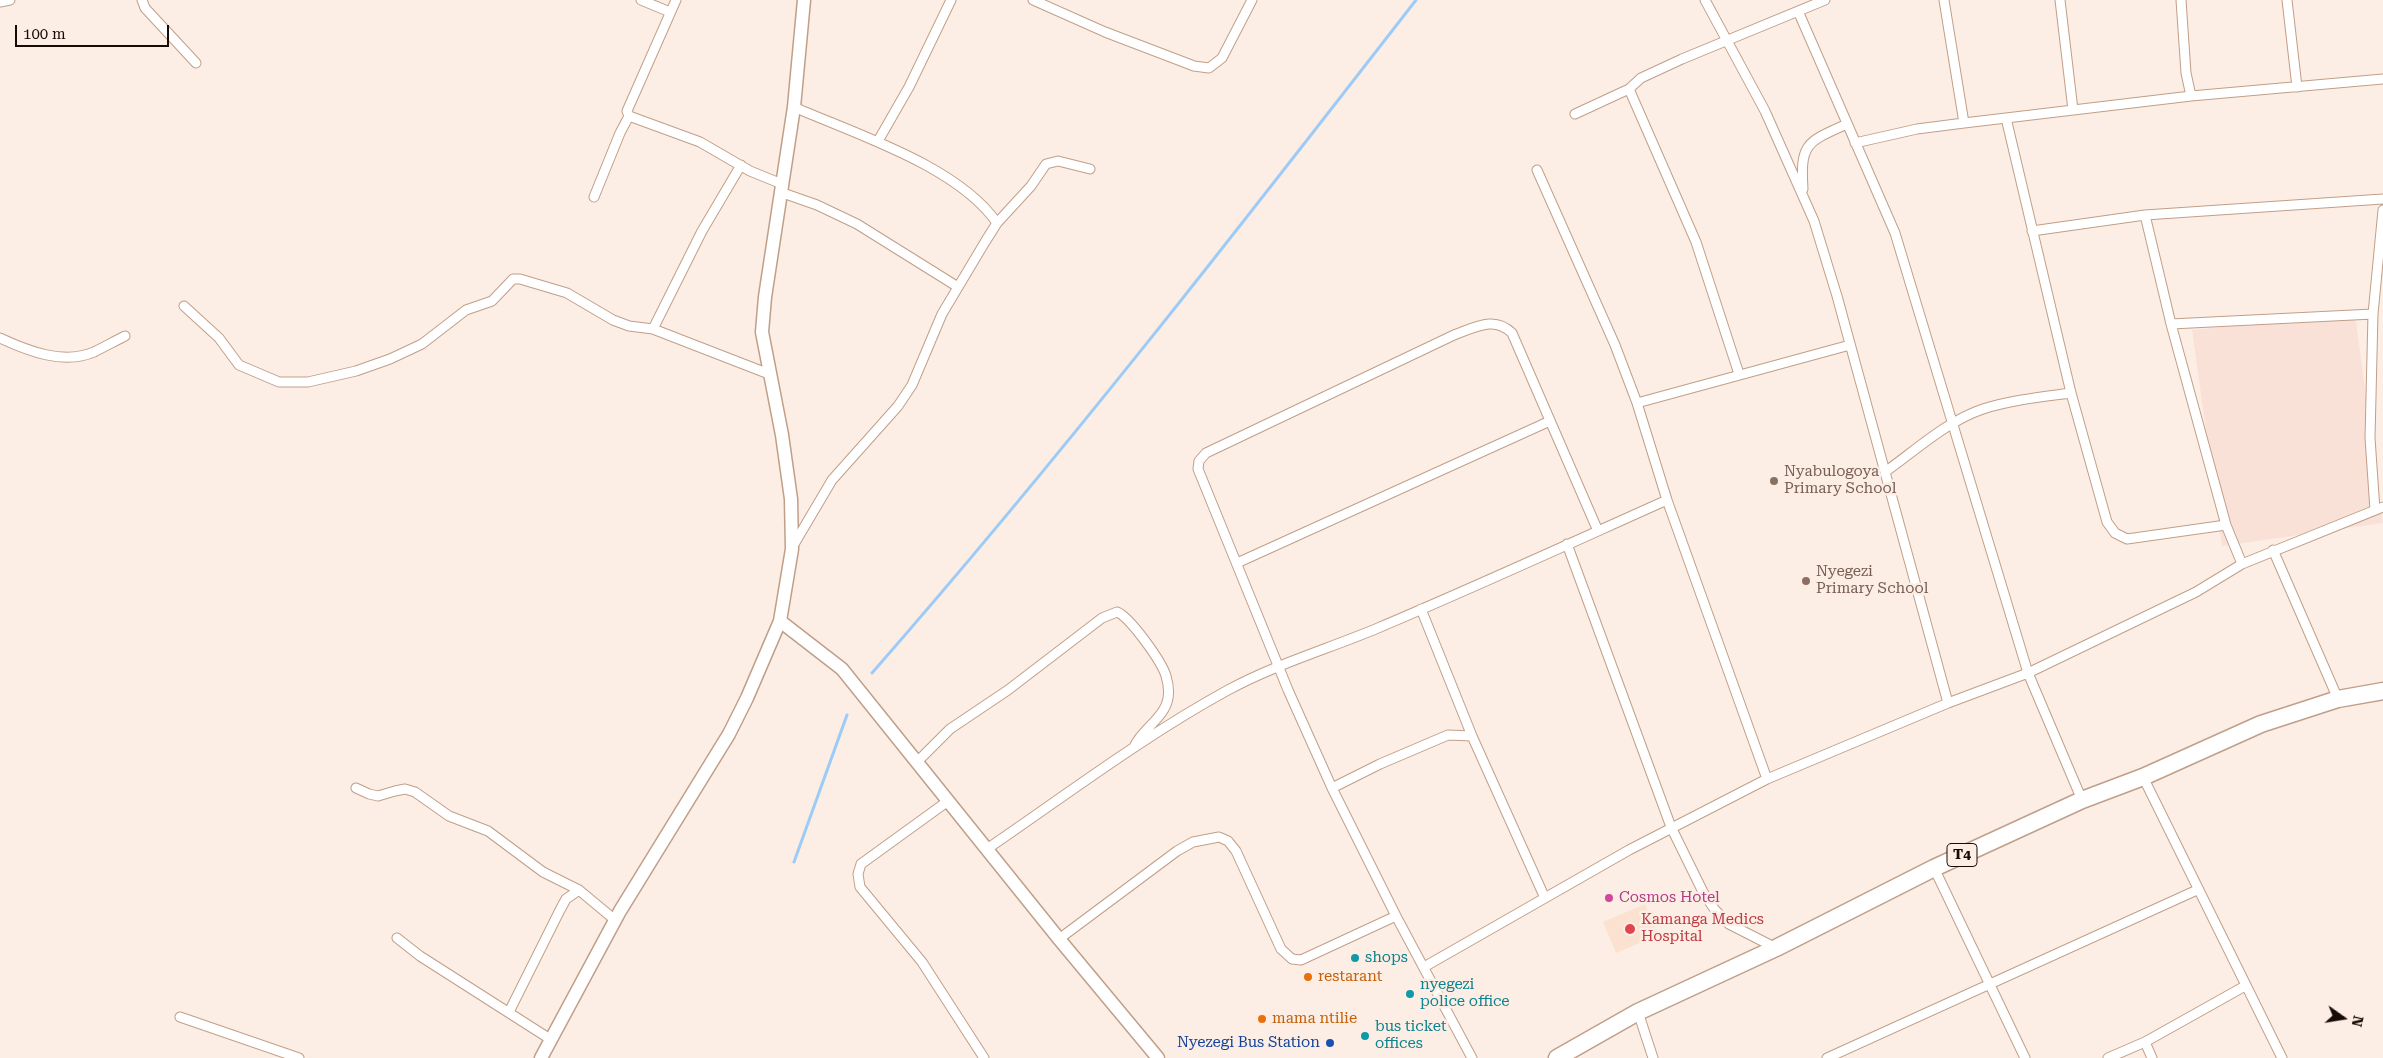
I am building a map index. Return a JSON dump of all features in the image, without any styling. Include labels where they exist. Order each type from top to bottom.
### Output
[{"type":"highway","name":"T4","points":[[1557,1058],[1638,1012],[1776,948],[1934,868],[2082,800],[2143,776],[2261,724],[2338,699],[2383,691]]},
{"type":"street","points":[[0,2],[10,0]]},
{"type":"street","points":[[142,0],[145,8],[196,64]]},
{"type":"street","points":[[641,0],[670,12]]},
{"type":"street","points":[[676,0],[627,111],[630,116],[700,142],[781,188],[857,224],[958,287]]},
{"type":"street","points":[[541,1058],[615,920],[729,734],[747,698],[780,621],[792,549],[791,499],[782,435],[768,374],[762,332],[794,107],[804,0]]},
{"type":"street","points":[[878,141],[909,87],[950,0]]},
{"type":"street","points":[[1033,0],[1104,32],[1194,66],[1209,68],[1222,58],[1252,0]]},
{"type":"street","points":[[1705,0],[1765,111],[1814,221],[1948,703]]},
{"type":"street","points":[[1575,114],[1629,89],[1641,78],[1726,40],[1825,0]]},
{"type":"street","points":[[1944,0],[1964,123]]},
{"type":"street","points":[[2060,0],[2073,110]]},
{"type":"street","points":[[2180,0],[2186,72],[2191,96]]},
{"type":"street","points":[[2287,0],[2297,87]]},
{"type":"street","points":[[1798,11],[1895,233],[1954,423],[2028,674],[2082,800]]},
{"type":"street","points":[[1855,143],[1917,129],[1964,123],[2191,96],[2383,79]]},
{"type":"street","points":[[1629,89],[1696,242],[1739,374]]},
{"type":"street","points":[[794,107],[847,131],[878,141],[926,166],[974,196],[986,207],[997,223]]},
{"type":"street","points":[[594,197],[620,133],[630,116]]},
{"type":"street","points":[[2006,118],[2071,393],[2107,522],[2115,533],[2127,539],[2226,524]]},
{"type":"street","points":[[1804,195],[1801,162],[1807,147],[1817,138],[1847,124]]},
{"type":"street","points":[[792,549],[832,480],[857,450],[882,426],[907,392],[921,366],[942,314],[997,223],[1031,186],[1046,164],[1058,161],[1090,170]]},
{"type":"street","points":[[652,329],[702,231],[741,165]]},
{"type":"street","points":[[1537,170],[1615,345],[1637,403],[1668,500],[1767,779]]},
{"type":"street","points":[[2032,231],[2145,216],[2383,199]]},
{"type":"street","points":[[1424,967],[1544,896],[1671,827],[1767,779],[1948,703],[2028,674],[2196,592],[2242,564],[2379,509],[2370,438],[2372,314],[2383,210]]},
{"type":"street","points":[[2145,216],[2171,324],[2226,524],[2242,564]]},
{"type":"street","points":[[184,306],[219,338],[239,365],[279,382],[308,382],[356,371],[390,359],[422,344],[466,310],[492,301],[516,278],[567,292],[613,320],[629,326],[652,329],[768,374]]},
{"type":"street","points":[[2171,324],[2372,314]]},
{"type":"street","points":[[1472,1058],[1396,916],[1332,788],[1278,667],[1198,470],[1202,456],[1454,336],[1487,323],[1496,323],[1512,333],[1598,531]]},
{"type":"street","points":[[0,338],[40,354],[69,356],[92,353],[125,336]]},
{"type":"street","points":[[1637,403],[1850,345]]},
{"type":"street","points":[[1885,472],[1954,423],[1982,410],[2022,400],[2071,393]]},
{"type":"street","points":[[1237,563],[1550,421]]},
{"type":"street","points":[[987,849],[1134,748],[1230,689],[1278,667],[1378,628],[1509,572],[1567,544],[1668,500]]},
{"type":"street","points":[[1567,544],[1671,827],[1703,892],[1715,910],[1730,924],[1776,948]]},
{"type":"street","points":[[2273,550],[2338,699]]},
{"type":"street","points":[[1421,609],[1472,736],[1544,896]]},
{"type":"street","points":[[917,762],[950,729],[1008,690],[1089,627],[1110,613],[1117,612],[1126,618],[1161,665],[1166,675],[1169,696],[1164,709],[1147,727],[1134,748]]},
{"type":"street","points":[[780,621],[842,669],[1059,939],[1158,1058]]},
{"type":"street","points":[[1332,788],[1380,764],[1448,735],[1472,736]]},
{"type":"street","points":[[2143,776],[2197,890],[2282,1058]]},
{"type":"street","points":[[356,788],[378,796],[405,789],[415,792],[449,816],[488,831],[543,872],[579,890],[615,920]]},
{"type":"street","points":[[948,800],[861,864],[858,874],[860,887],[922,962],[984,1058]]},
{"type":"street","points":[[1059,939],[1178,851],[1193,842],[1219,836],[1236,851],[1281,949],[1285,955],[1292,959],[1301,960],[1396,916]]},
{"type":"street","points":[[1934,868],[2025,1058]]},
{"type":"street","points":[[509,1012],[566,899],[579,890]]},
{"type":"street","points":[[1827,1058],[2197,890]]},
{"type":"street","points":[[397,938],[420,956],[550,1039]]},
{"type":"street","points":[[2108,1058],[2145,1042],[2245,986]]},
{"type":"street","points":[[1638,1012],[1653,1058]]},
{"type":"street","points":[[180,1017],[299,1058]]},
{"type":"street","points":[[2145,1042],[2152,1058]]},
{"type":"shaded area","points":[[2355,314],[2383,523],[2222,546],[2192,330]]},
{"type":"shaded area","name":"Kamanga Medics Hospital","points":[[1645,904],[1658,935],[1616,953],[1603,922]]},
{"type":"waterway","points":[[872,673],[943,591],[1149,341],[1416,0]]},
{"type":"waterway","points":[[794,862],[847,715]]},
{"type":"place","name":"Nyabulogoya Primary School","points":[[1774,481]]},
{"type":"place","name":"Nyegezi Primary School","points":[[1806,581]]},
{"type":"place","name":"Cosmos Hotel","points":[[1609,898]]},
{"type":"place","name":"Kamanga Medics Hospital","points":[[1630,929]]},
{"type":"place","name":"shops","points":[[1355,958]]},
{"type":"place","name":"restarant","points":[[1308,977]]},
{"type":"place","name":"nyegezi police office","points":[[1410,994]]},
{"type":"place","name":"mama ntilie","points":[[1262,1019]]},
{"type":"place","name":"bus ticket offices","points":[[1365,1036]]},
{"type":"place","name":"Nyezegi Bus Station","points":[[1330,1043]]}]
